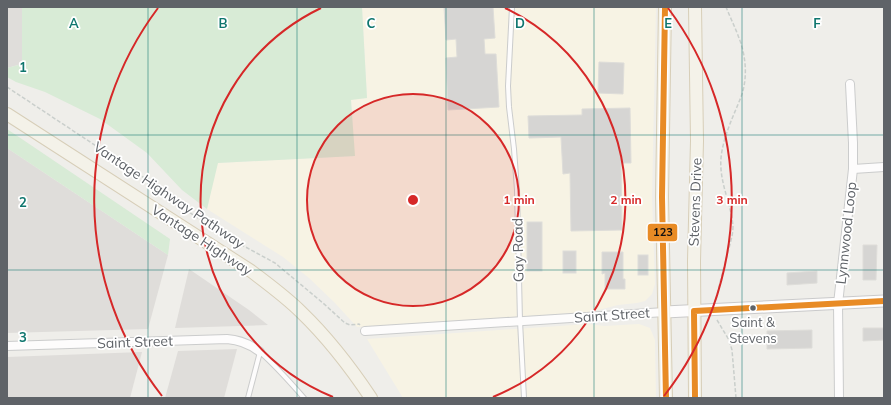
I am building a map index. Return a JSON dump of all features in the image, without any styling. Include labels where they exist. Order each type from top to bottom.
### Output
[{"type":"main road","points":[[665,7],[662,191],[666,398]]},
{"type":"main road","name":"Stevens Drive","points":[[695,7],[697,141],[694,254],[695,398]]},
{"type":"main road","name":"Vantage Highway","points":[[7,114],[251,271],[273,288],[301,312],[324,336],[371,398]]},
{"type":"street","points":[[850,84],[853,169]]},
{"type":"street","name":"Lynnwood Loop","points":[[839,398],[838,304],[853,169],[884,167]]},
{"type":"street","name":"Saint Street","points":[[365,331],[665,312],[884,301]]},
{"type":"street","name":"Saint Street","points":[[7,346],[233,339],[253,346],[260,352]]},
{"type":"lane","name":"Gay Road","points":[[512,7],[508,86],[517,183],[520,321],[524,398]]},
{"type":"lane","points":[[248,398],[260,352],[273,363],[304,398]]},
{"type":"path","points":[[726,7],[743,49],[745,74],[741,96],[728,129],[721,158],[722,181],[731,212],[733,228],[732,240],[716,300],[716,310],[717,321],[729,340],[732,350],[736,398]]},
{"type":"path","name":"Vantage Highway Pathway","points":[[7,87],[143,178],[179,206],[240,244],[275,263],[323,302],[342,321],[350,325],[359,324],[365,331]]},
{"type":"shaded area","points":[[7,7],[22,7],[22,64],[7,68]]},
{"type":"shaded area","points":[[362,7],[656,7],[652,197],[655,284],[652,294],[645,301],[618,305],[591,312],[357,327],[309,278],[283,257],[207,209],[217,163],[354,156],[351,99],[367,98]]},
{"type":"shaded area","points":[[7,148],[168,255],[148,329],[7,333]]},
{"type":"shaded area","points":[[189,269],[249,310],[268,325],[175,328]]},
{"type":"shaded area","points":[[588,324],[605,326],[639,324],[650,328],[655,340],[656,398],[403,398],[367,339]]},
{"type":"shaded area","points":[[237,349],[224,398],[165,398],[178,351]]},
{"type":"shaded area","points":[[142,352],[130,398],[7,398],[7,357]]},
{"type":"green space","points":[[22,7],[362,7],[367,98],[351,100],[355,156],[218,163],[207,209],[182,190],[147,153],[100,119],[45,92],[16,82],[7,77],[7,68],[22,64]]},
{"type":"green space","points":[[7,129],[170,239],[168,255],[7,148]]},
{"type":"building","points":[[444,7],[493,7],[495,38],[484,39],[485,54],[496,54],[499,107],[448,110],[446,58],[457,57],[456,39],[446,40]]},
{"type":"building","points":[[599,62],[624,63],[623,94],[598,93]]},
{"type":"building","points":[[630,108],[631,163],[621,163],[622,230],[571,231],[570,173],[563,174],[561,137],[529,138],[528,116],[582,115],[582,109]]},
{"type":"building","points":[[527,222],[542,222],[542,271],[527,271]]},
{"type":"building","points":[[863,245],[877,245],[876,280],[863,280]]},
{"type":"building","points":[[563,251],[576,251],[576,273],[563,273]]},
{"type":"building","points":[[602,252],[623,252],[623,279],[625,279],[625,289],[605,289],[605,273],[602,274]]},
{"type":"building","points":[[638,255],[648,255],[648,275],[638,275]]},
{"type":"building","points":[[817,271],[817,283],[787,285],[787,273]]},
{"type":"building","points":[[863,328],[884,328],[884,340],[863,341]]},
{"type":"building","points":[[812,330],[812,348],[767,349],[767,331]]},
{"type":"transit line","name":"123","points":[[665,7],[662,197],[666,398]]},
{"type":"transit line","name":"123","points":[[695,398],[694,311],[884,301]]},
{"type":"place","name":"Saint & Stevens","points":[[753,308]]}]
